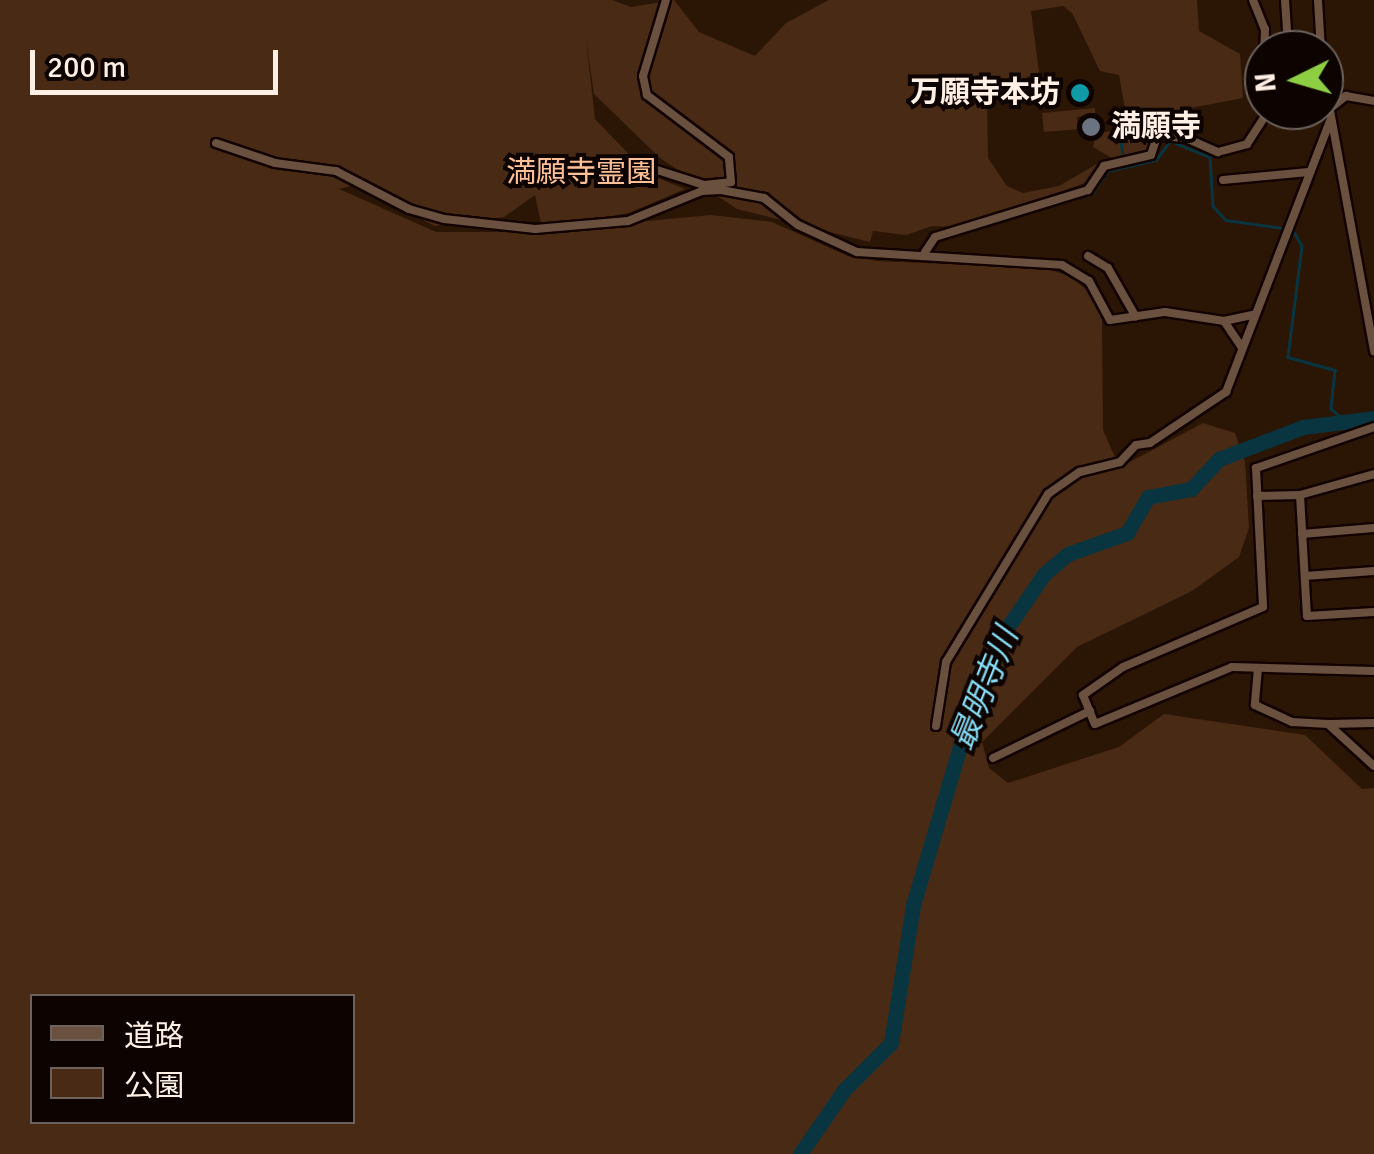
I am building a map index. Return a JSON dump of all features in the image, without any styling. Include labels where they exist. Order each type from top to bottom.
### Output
[{"type":"street","points":[[657,170],[704,185],[731,182],[729,157],[648,95],[643,76],[666,0]]},
{"type":"street","points":[[1253,0],[1265,30]]},
{"type":"street","points":[[1285,0],[1287,30]]},
{"type":"street","points":[[1318,0],[1320,30]]},
{"type":"street","points":[[1344,97],[1374,101]]},
{"type":"street","points":[[925,252],[935,237],[1088,190],[1104,166],[1151,154],[1157,136],[1186,138],[1218,152],[1247,144],[1256,130]]},
{"type":"street","points":[[936,726],[946,662],[1048,494],[1080,472],[1120,462],[1136,445],[1219,400],[1327,130]]},
{"type":"street","points":[[1332,130],[1374,352]]},
{"type":"street","points":[[216,143],[274,163],[336,171],[408,209],[444,219],[535,229],[628,221],[702,191],[722,190],[764,198],[798,224],[857,252],[925,252],[1062,265],[1089,281],[1110,320],[1165,312],[1224,320],[1253,315]]},
{"type":"street","points":[[1223,180],[1309,172]]},
{"type":"street","points":[[1088,256],[1120,282],[1136,316]]},
{"type":"street","points":[[1224,320],[1242,348]]},
{"type":"street","points":[[1374,427],[1256,468],[1264,606],[1123,667],[1083,695],[1095,724],[1232,667],[1374,671]]},
{"type":"street","points":[[1257,496],[1300,495],[1374,474]]},
{"type":"street","points":[[1300,495],[1308,616],[1374,612]]},
{"type":"street","points":[[1302,534],[1374,528]]},
{"type":"street","points":[[1305,576],[1374,572]]},
{"type":"street","points":[[1258,668],[1255,705],[1292,722],[1374,723]]},
{"type":"street","points":[[993,758],[1090,711]]},
{"type":"street","points":[[1328,724],[1374,766]]},
{"type":"green space","name":"満願寺霊園","points":[[0,0],[612,0],[631,7],[674,0],[699,32],[755,56],[786,23],[829,0],[1197,0],[1199,31],[1240,54],[1243,98],[1127,120],[1119,75],[1100,71],[1072,13],[1063,6],[1031,11],[1039,72],[987,94],[988,158],[1007,186],[1023,193],[1059,186],[1097,164],[1098,170],[1091,181],[958,227],[932,226],[906,235],[873,231],[870,242],[737,209],[660,158],[594,94],[586,39],[595,119],[648,174],[685,189],[629,213],[542,228],[535,195],[504,217],[435,226],[354,185],[339,189],[436,232],[530,232],[711,215],[772,222],[848,256],[877,261],[1044,268],[1070,276],[1089,292],[1102,315],[1103,430],[1115,457],[1128,463],[1203,423],[1235,433],[1245,462],[1249,528],[1239,557],[1192,591],[1077,647],[982,742],[989,768],[1008,783],[1119,747],[1164,714],[1305,735],[1362,789],[1374,788],[1374,1154],[0,1154]]},
{"type":"green space","points":[[1095,108],[1095,115],[1077,117],[1078,129],[1044,132],[1042,113]]},
{"type":"green space","points":[[1145,127],[1149,151],[1142,155],[1115,160],[1093,147],[1096,133]]},
{"type":"waterway","points":[[1118,123],[1123,156]]},
{"type":"waterway","points":[[1066,201],[1093,192],[1107,171],[1156,160],[1170,141],[1210,157],[1213,206],[1226,220],[1282,228]]},
{"type":"waterway","points":[[1293,230],[1302,246],[1288,357],[1335,370],[1331,409],[1348,423]]},
{"type":"waterway","name":"最明寺川","points":[[800,1154],[844,1090],[891,1043],[913,905],[960,746],[1001,637],[1044,574],[1068,554],[1127,533],[1148,497],[1191,489],[1219,459],[1303,427],[1374,418]]},
{"type":"place","name":"万願寺本坊","points":[[1080,93]]},
{"type":"place","name":"満願寺","points":[[1091,127]]}]
